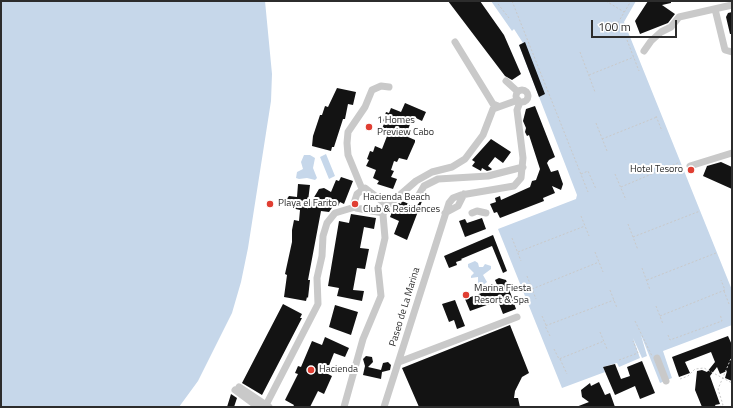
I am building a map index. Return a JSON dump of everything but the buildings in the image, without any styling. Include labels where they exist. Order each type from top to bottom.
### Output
[{"type":"street","points":[[644,51],[651,41],[661,32],[671,27],[679,17],[732,5]]},
{"type":"street","points":[[715,9],[725,50],[732,52]]},
{"type":"street","points":[[455,42],[493,104],[498,106]]},
{"type":"street","points":[[506,81],[517,92]]},
{"type":"street","points":[[362,189],[349,158],[347,136],[351,125],[365,107],[372,90],[381,86],[389,87]]},
{"type":"street","name":"Paseo de La Marina","points":[[384,407],[445,212],[452,199],[464,194],[515,185],[520,180],[523,167],[517,112],[519,101],[516,97],[517,92],[523,89],[529,93],[527,100],[519,101]]},
{"type":"street","points":[[344,407],[364,339],[381,298],[378,268],[385,238],[383,213],[387,205],[416,181],[432,172],[455,166],[465,159],[483,135],[492,111],[498,106],[519,101]]},
{"type":"street","points":[[690,166],[732,153]]},
{"type":"street","points":[[417,198],[424,186],[435,180],[488,176],[523,167]]},
{"type":"street","points":[[362,189],[367,190],[387,205]]},
{"type":"street","points":[[355,208],[356,196],[362,189]]},
{"type":"street","points":[[258,407],[237,388],[268,406],[318,302],[317,278],[322,256],[323,236],[327,223],[335,213],[355,208],[383,213]]},
{"type":"street","points":[[472,213],[478,211],[486,213]]},
{"type":"street","points":[[399,362],[517,316]]},
{"type":"street","points":[[656,360],[666,381]]},
{"type":"path","points":[[512,1],[588,192]]},
{"type":"path","points":[[606,1],[625,12]]},
{"type":"path","points":[[616,26],[631,1]]},
{"type":"path","points":[[498,4],[509,18]]},
{"type":"path","points":[[627,40],[639,71]]},
{"type":"path","points":[[580,52],[595,92]]},
{"type":"path","points":[[589,75],[634,57]]},
{"type":"path","points":[[602,139],[657,117],[662,130]]},
{"type":"path","points":[[596,123],[607,152]]},
{"type":"path","points":[[621,187],[680,162]]},
{"type":"path","points":[[581,174],[588,171],[596,189]]},
{"type":"path","points":[[615,174],[626,200]]},
{"type":"path","points":[[633,237],[700,212]]},
{"type":"path","points":[[581,216],[589,236]]},
{"type":"path","points":[[628,224],[638,250]]},
{"type":"path","points":[[518,252],[585,226]]},
{"type":"path","points":[[512,238],[521,261]]},
{"type":"path","points":[[595,252],[603,272]]},
{"type":"path","points":[[647,280],[716,253]]},
{"type":"path","points":[[532,289],[599,262]]},
{"type":"path","points":[[642,268],[650,290]]},
{"type":"path","points":[[527,276],[536,299]]},
{"type":"path","points":[[721,280],[729,304]]},
{"type":"path","points":[[610,290],[617,308]]},
{"type":"path","points":[[660,316],[724,291]]},
{"type":"path","points":[[546,326],[614,300]]},
{"type":"path","points":[[656,306],[663,324]]},
{"type":"path","points":[[668,335],[670,340],[722,321],[720,314]]},
{"type":"path","points":[[542,316],[550,336]]},
{"type":"path","points":[[635,321],[641,334],[643,333],[656,360]]},
{"type":"path","points":[[600,332],[607,349]]},
{"type":"path","points":[[560,359],[604,341]]},
{"type":"path","points":[[619,360],[638,353],[633,341]]},
{"type":"path","points":[[554,348],[567,374]]},
{"type":"path","points":[[723,407],[720,406],[723,405],[718,389],[732,356]]},
{"type":"path","points":[[680,379],[700,368],[704,368],[732,383]]},
{"type":"water","points":[[1,1],[265,1],[272,74],[271,101],[248,248],[241,282],[232,313],[198,381],[179,407],[1,407]]},
{"type":"water","points":[[491,1],[636,1],[624,22],[732,290],[732,325],[663,351],[672,378],[660,383],[641,335],[647,356],[642,358],[633,338],[640,358],[619,367],[617,363],[603,367],[605,372],[562,388],[498,229],[576,199],[577,195],[519,45],[523,43],[514,29],[512,31]]},
{"type":"water","points":[[326,154],[335,176],[329,179],[320,157]]},
{"type":"water","points":[[304,155],[310,155],[315,158],[313,168],[317,178],[315,180],[296,178],[297,172],[303,169],[301,162]]},
{"type":"water","points":[[475,261],[478,263],[479,267],[483,267],[485,264],[491,266],[491,269],[483,275],[487,282],[482,286],[478,285],[478,277],[471,278],[474,273],[468,267],[468,264]]},
{"type":"place","name":"1 Homes Preview Cabo","points":[[369,127]]},
{"type":"place","name":"Hotel Tesoro","points":[[691,170]]},
{"type":"place","name":"Playa el Farito","points":[[270,204]]},
{"type":"place","name":"Hacienda Beach Club & Residences","points":[[355,204]]},
{"type":"place","name":"Marina Fiesta Resort & Spa","points":[[466,295]]},
{"type":"place","name":"Hacienda","points":[[311,370]]}]
